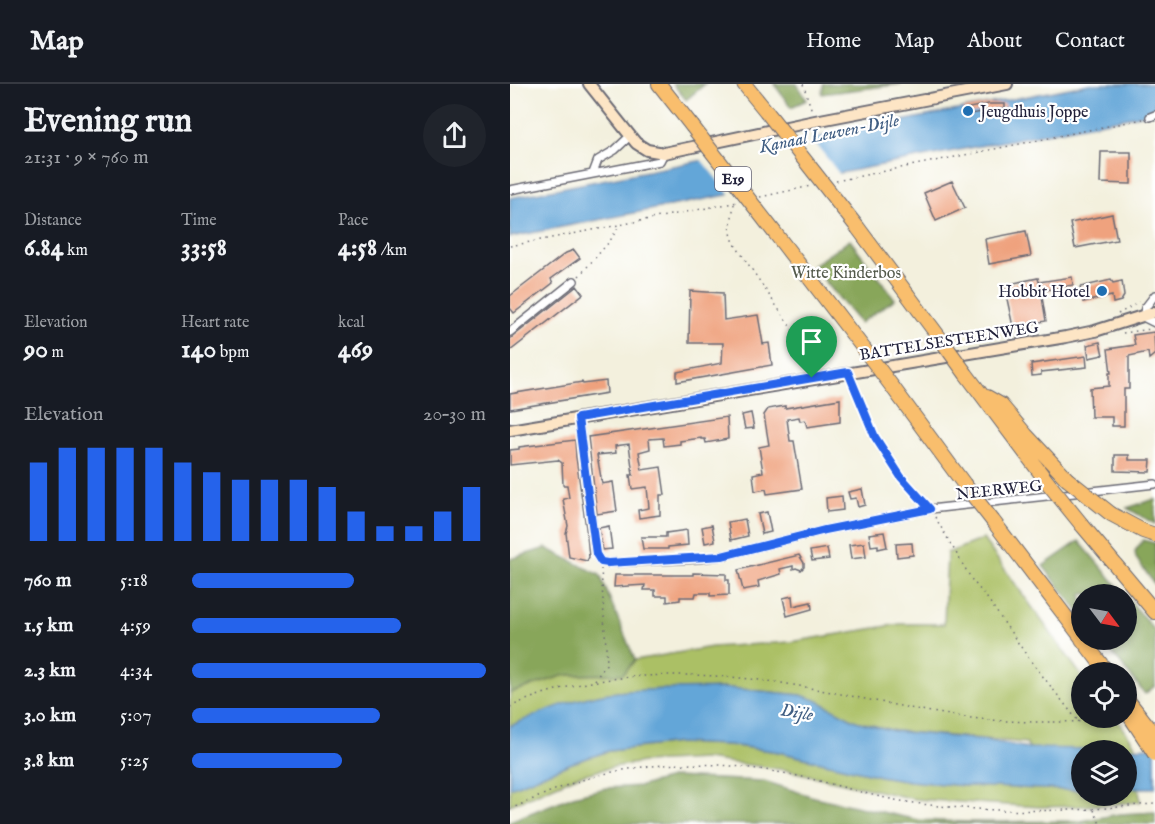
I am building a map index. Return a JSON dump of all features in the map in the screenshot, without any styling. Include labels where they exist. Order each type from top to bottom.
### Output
[{"type":"highway","name":"E19","points":[[658,84],[864,349],[1071,624]]},
{"type":"highway","points":[[744,84],[858,228],[1048,483],[1155,612]]},
{"type":"highway","points":[[979,392],[1001,405],[1067,479],[1111,514],[1155,535]]},
{"type":"highway","name":"E19","points":[[1090,650],[1099,662]]},
{"type":"highway","points":[[1137,720],[1155,735]]},
{"type":"highway","points":[[1137,725],[1155,754]]},
{"type":"main road","points":[[589,84],[636,143],[647,150],[664,153],[1007,84]]},
{"type":"main road","name":"BATTELSESTEENWEG","points":[[510,430],[1066,337],[1095,331],[1155,312]]},
{"type":"street","points":[[593,173],[598,160],[615,150],[630,136]]},
{"type":"street","points":[[510,190],[660,161],[664,153]]},
{"type":"street","points":[[510,333],[574,281]]},
{"type":"street","points":[[1155,295],[1145,308],[1143,317],[1155,323]]},
{"type":"street","points":[[578,418],[596,554],[601,562]]},
{"type":"street","name":"NEERWEG","points":[[601,562],[722,556],[825,530],[930,509],[1155,484]]},
{"type":"path","points":[[803,84],[815,121]]},
{"type":"path","points":[[734,203],[730,230],[734,243],[802,344],[812,378]]},
{"type":"path","points":[[574,281],[610,241],[619,226]]},
{"type":"path","points":[[848,372],[875,437],[901,477],[930,509],[972,580],[1071,712]]},
{"type":"path","points":[[593,682],[607,663],[601,562]]},
{"type":"path","points":[[510,707],[541,694],[593,682],[630,677],[709,676],[810,688],[900,707],[972,718],[1071,722]]},
{"type":"path","points":[[510,809],[595,776],[639,767],[697,764],[720,764],[774,771],[914,803],[1032,811],[1155,804]]},
{"type":"path","points":[[1094,809],[1100,824]]},
{"type":"green space","points":[[673,84],[705,84],[686,100]]},
{"type":"green space","points":[[774,84],[797,84],[807,100],[791,107]]},
{"type":"green space","points":[[823,84],[901,84],[822,94]]},
{"type":"green space","name":"Witte Kinderbos","points":[[850,240],[895,299],[860,323],[812,266]]},
{"type":"green space","points":[[1155,499],[1155,524],[1127,508]]},
{"type":"green space","points":[[983,539],[1072,662],[1071,728],[1123,728],[1132,740],[1071,740],[1071,750],[1058,750],[1028,748],[1027,743],[896,731],[855,721],[801,695],[729,688],[616,692],[582,699],[510,726],[510,693],[565,675],[623,674],[635,660],[712,647],[791,642],[900,624],[944,624],[947,553]]},
{"type":"green space","points":[[1143,540],[1155,543],[1155,585],[1136,558],[1135,551]]},
{"type":"green space","points":[[1079,541],[1116,584],[1071,584],[1071,602],[1043,566]]},
{"type":"green space","points":[[546,548],[600,575],[635,660],[623,674],[565,675],[510,693],[510,559]]},
{"type":"green space","points":[[1137,609],[1155,631],[1155,686],[1145,694],[1137,684],[1137,662],[1119,662],[1110,650],[1137,650]]},
{"type":"green space","points":[[678,743],[729,745],[779,752],[910,781],[966,786],[1071,790],[1071,806],[1083,806],[1040,807],[914,799],[786,770],[705,759],[643,762],[613,767],[577,776],[510,805],[510,788],[609,751]]},
{"type":"green space","points":[[674,777],[764,781],[814,797],[918,820],[1082,821],[1119,814],[1155,812],[1155,824],[510,824],[510,821],[573,796],[606,788],[641,786]]},
{"type":"green space","points":[[1137,787],[1139,787],[1140,802],[1137,802]]},
{"type":"water","points":[[1090,84],[1155,84],[1155,110],[1150,113],[510,237],[510,198]]},
{"type":"water","name":"Dijle","points":[[729,688],[801,695],[816,700],[856,721],[894,731],[985,740],[1028,748],[1071,749],[1071,790],[966,786],[910,781],[779,752],[729,745],[678,743],[609,751],[510,788],[510,726],[589,697],[645,690]]},
{"type":"water","points":[[1155,747],[1155,788],[1137,788],[1137,748]]},
{"type":"pier","points":[[809,135],[841,176],[731,197],[700,158]]},
{"type":"building","points":[[989,104],[1005,104],[1005,108],[965,115],[964,109]]},
{"type":"building","points":[[1101,152],[1131,152],[1131,184],[1100,183]]},
{"type":"building","points":[[952,181],[965,208],[936,221],[924,193]]},
{"type":"building","points":[[1112,214],[1117,240],[1075,248],[1070,223]]},
{"type":"building","points":[[1026,231],[1031,256],[989,264],[985,239]]},
{"type":"building","points":[[574,250],[580,258],[551,279],[553,283],[514,313],[510,308],[510,296],[566,253]]},
{"type":"building","points":[[1072,277],[1073,285],[1041,291],[1046,321],[1013,327],[1004,285],[1038,278],[1039,282]]},
{"type":"building","name":"Hobbit Hotel","points":[[1111,280],[1113,283],[1122,281],[1124,296],[1121,301],[1113,303],[1112,296],[1083,302],[1080,287]]},
{"type":"building","points":[[577,286],[583,294],[510,351],[510,339]]},
{"type":"building","points":[[690,291],[723,293],[724,320],[758,315],[763,344],[769,343],[772,365],[677,382],[677,372],[722,363],[723,343],[689,343]]},
{"type":"building","points":[[1154,332],[1155,354],[1149,359],[1148,352],[1129,356],[1129,389],[1124,389],[1124,426],[1112,426],[1112,417],[1091,417],[1090,388],[1109,386],[1109,373],[1111,373],[1108,349],[1135,345],[1133,335]]},
{"type":"building","points":[[1100,342],[1103,355],[1089,358],[1087,345]]},
{"type":"building","points":[[1086,356],[1087,367],[1041,372],[1041,375],[1032,376],[1031,364]]},
{"type":"building","points":[[606,381],[607,393],[510,409],[510,394],[582,382],[583,384]]},
{"type":"building","points":[[840,399],[840,422],[807,427],[805,420],[800,421],[799,417],[787,419],[790,441],[794,441],[802,489],[767,494],[766,489],[755,491],[753,474],[763,472],[759,447],[769,445],[764,415],[768,409]]},
{"type":"building","points":[[751,413],[754,428],[745,429],[742,415]]},
{"type":"building","points":[[727,417],[728,439],[706,443],[705,439],[701,438],[664,446],[663,438],[649,439],[650,449],[639,452],[642,470],[661,467],[665,495],[660,495],[660,515],[639,518],[638,510],[649,508],[647,487],[632,489],[630,475],[633,475],[629,444],[615,446],[616,453],[597,455],[602,484],[613,482],[617,511],[597,514],[588,437]]},
{"type":"building","points":[[575,440],[587,535],[589,557],[587,561],[569,557],[566,533],[568,526],[563,499],[569,498],[567,485],[563,485],[562,463],[558,460],[510,465],[510,450]]},
{"type":"building","points":[[1115,455],[1129,455],[1129,460],[1151,460],[1150,472],[1115,471]]},
{"type":"building","points":[[862,489],[865,505],[858,507],[856,498],[850,499],[848,492]]},
{"type":"building","points":[[842,496],[843,510],[827,512],[826,498]]},
{"type":"building","points":[[767,512],[771,532],[762,534],[758,514]]},
{"type":"building","points":[[745,519],[748,536],[731,540],[728,522]]},
{"type":"building","points":[[712,525],[715,541],[705,543],[702,527]]},
{"type":"building","points":[[609,526],[612,549],[602,550],[599,528]]},
{"type":"building","points":[[687,530],[688,545],[668,547],[668,549],[643,549],[641,537],[666,537],[666,533]]},
{"type":"building","points":[[884,532],[887,547],[878,549],[878,545],[871,546],[869,534]]},
{"type":"building","points":[[864,543],[866,557],[851,559],[849,545]]},
{"type":"building","points":[[912,543],[913,555],[897,557],[896,544]]},
{"type":"building","points":[[827,548],[829,559],[812,561],[810,551]]},
{"type":"building","points":[[799,555],[804,563],[801,570],[793,569],[793,566],[780,569],[781,574],[758,581],[759,587],[743,590],[738,570]]},
{"type":"building","points":[[693,573],[726,574],[726,580],[729,580],[729,595],[710,596],[710,593],[696,593],[695,597],[680,597],[680,600],[667,602],[667,596],[655,596],[655,590],[644,590],[645,585],[614,587],[615,575],[693,575]]},
{"type":"building","points":[[792,596],[793,606],[811,602],[812,609],[787,616],[783,598]]},
{"type":"place","name":"Jeugdhuis Joppe","points":[[968,111]]},
{"type":"place","name":"Hobbit Hotel","points":[[1102,291]]},
{"type":"route","points":[[848,372],[875,437],[901,477],[930,509],[825,530],[722,556],[601,562],[596,554],[578,418],[812,378],[848,372]]},
{"type":"water label","name":"Kanaal Leuven-Dijle","points":[[829,133]]}]
